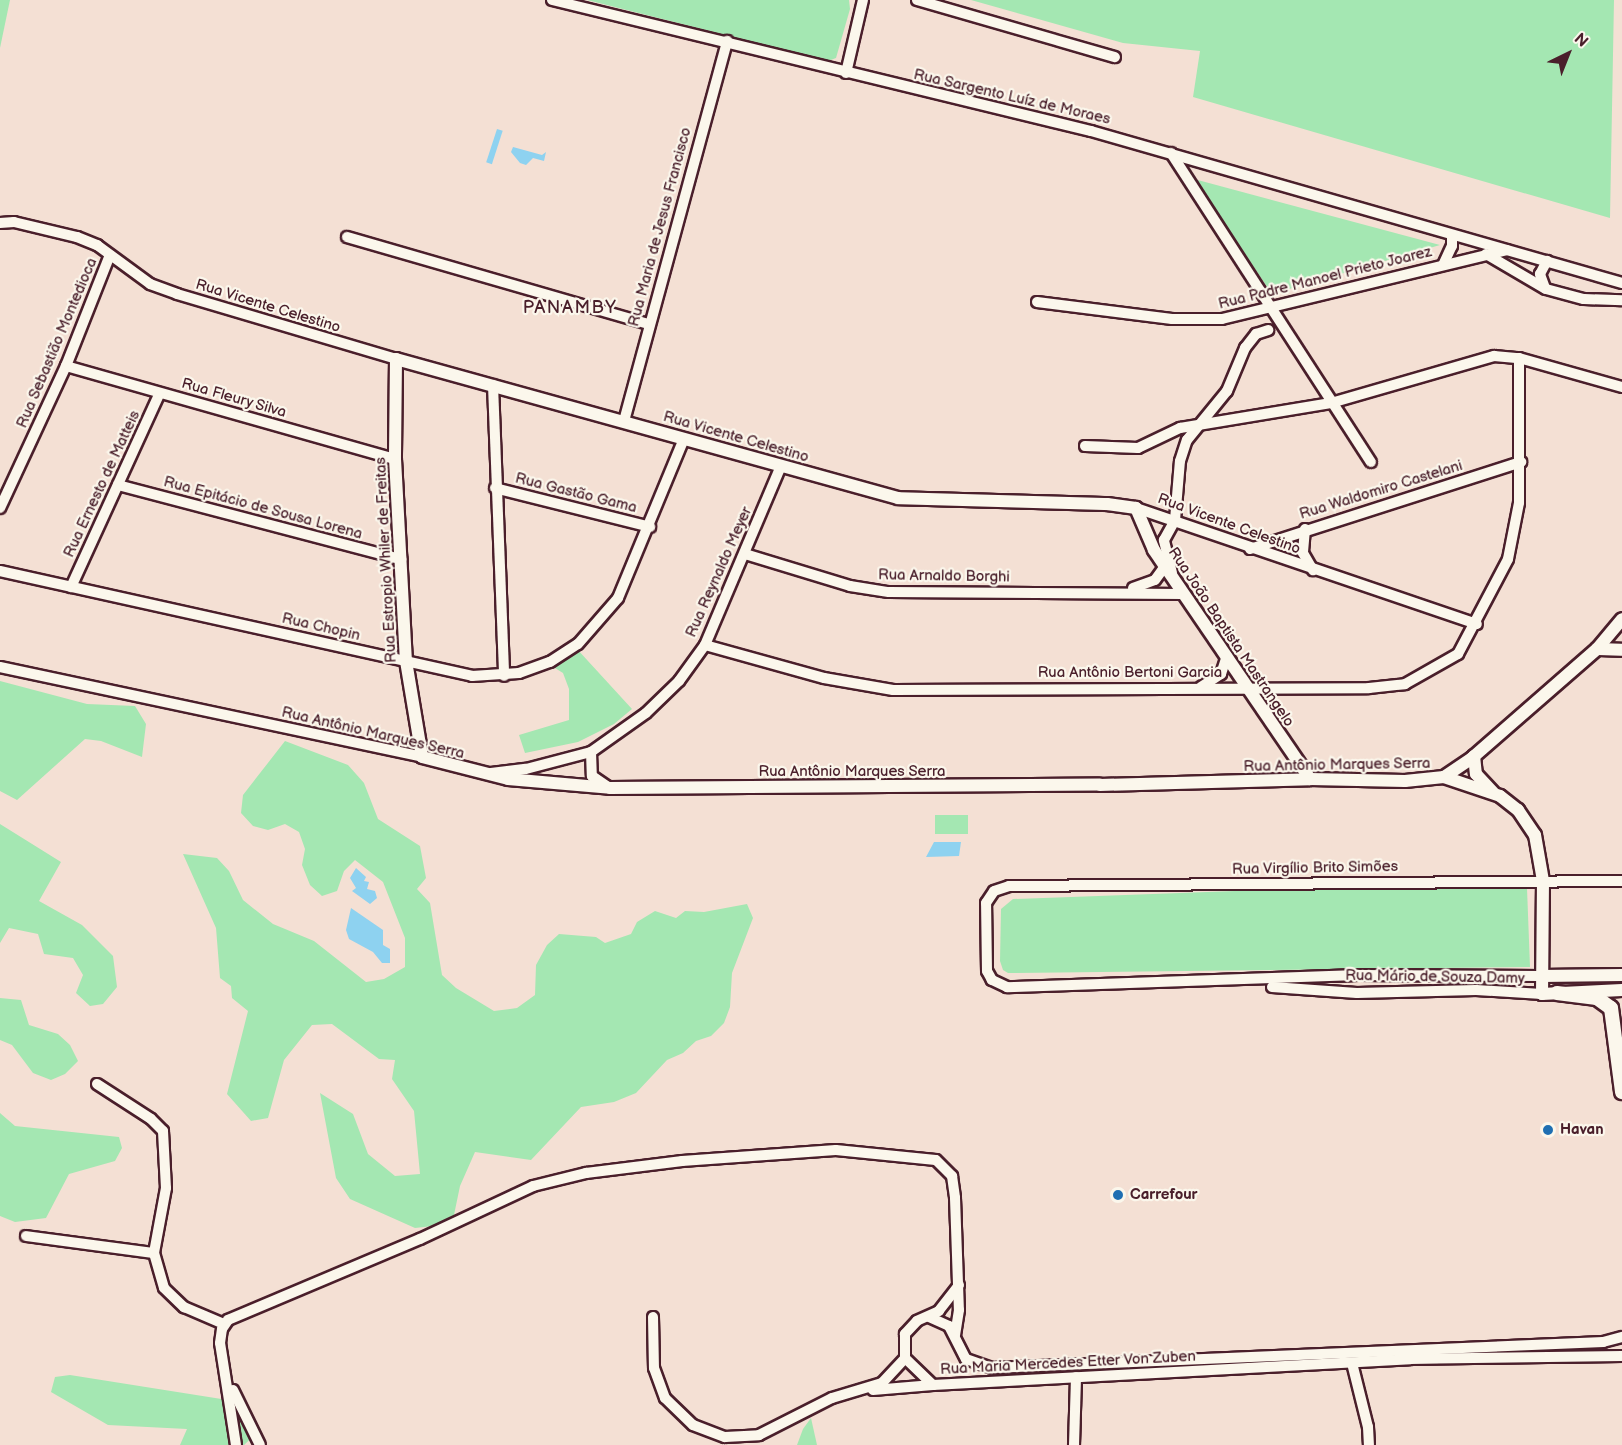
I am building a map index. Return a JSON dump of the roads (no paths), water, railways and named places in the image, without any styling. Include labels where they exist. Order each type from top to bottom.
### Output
[{"type":"main road","points":[[1557,993],[1597,998],[1611,1008],[1622,1092]]},
{"type":"street","name":"Rua Sargento Luíz de Moraes","points":[[552,0],[727,41],[846,73],[1171,153],[1622,284]]},
{"type":"street","points":[[846,73],[863,0]]},
{"type":"street","points":[[918,0],[1115,57]]},
{"type":"street","name":"Rua Maria de Jesus Francisco","points":[[624,421],[727,41]]},
{"type":"street","points":[[1171,153],[1267,306],[1371,462]]},
{"type":"street","name":"Rua Vicente Celestino","points":[[0,223],[14,222],[77,237],[110,255],[150,284],[177,294],[396,359],[898,498],[1107,504],[1136,508],[1175,520],[1250,549],[1477,624]]},
{"type":"street","points":[[347,237],[649,324]]},
{"type":"street","name":"Rua Sargento Luíz de Moraes","points":[[1456,237],[1546,288],[1593,300],[1622,300]]},
{"type":"street","points":[[1443,265],[1456,237]]},
{"type":"street","name":"Rua Padre Manoel Prieto Joarez","points":[[1037,302],[1197,321],[1222,319],[1267,306],[1510,250]]},
{"type":"street","name":"Rua Sebastião Montedioca","points":[[0,508],[66,366],[110,255]]},
{"type":"street","points":[[1546,288],[1540,274],[1547,261]]},
{"type":"street","points":[[1593,300],[1607,294],[1608,280]]},
{"type":"street","points":[[1169,570],[1164,540],[1175,520],[1180,461],[1187,440],[1202,426],[1227,390],[1245,348],[1256,334],[1268,330]]},
{"type":"street","points":[[1085,446],[1138,448],[1168,433],[1331,403],[1494,356],[1519,358],[1622,387]]},
{"type":"street","name":"Rua Antônio Bertoni Garcia","points":[[705,645],[824,678],[893,690],[1405,684],[1458,654],[1477,624],[1514,542],[1521,462],[1519,358]]},
{"type":"street","name":"Rua Estropio Whiler de Freitas","points":[[396,359],[395,459],[406,662],[422,758]]},
{"type":"street","name":"Rua Fleury Silva","points":[[66,366],[395,459]]},
{"type":"street","points":[[493,385],[495,488],[504,675]]},
{"type":"street","name":"Rua Ernesto de Matteis","points":[[71,587],[160,393]]},
{"type":"street","name":"Rua Chopin","points":[[0,571],[472,676],[504,675],[550,662],[578,644],[597,625],[618,598],[650,527],[684,439]]},
{"type":"street","name":"Rua Waldomiro Castelani","points":[[1250,549],[1305,529],[1521,462]]},
{"type":"street","name":"Rua Reynaldo Meyer","points":[[484,773],[526,769],[591,752],[661,700],[705,645],[781,466]]},
{"type":"street","name":"Rua Epitácio de Sousa Lorena","points":[[118,485],[401,559]]},
{"type":"street","name":"Rua Gastão Gama","points":[[495,488],[650,527]]},
{"type":"street","name":"Rua João Baptista Mastrangelo","points":[[1136,508],[1154,550],[1310,779]]},
{"type":"street","points":[[1305,529],[1303,553],[1314,570]]},
{"type":"street","name":"Rua Arnaldo Borghi","points":[[745,554],[850,586],[889,592],[1183,594]]},
{"type":"street","name":"Rua Arnaldo Borghi","points":[[1112,592],[1147,585],[1169,570]]},
{"type":"street","points":[[1444,777],[1474,756],[1597,649],[1622,619]]},
{"type":"street","points":[[1597,649],[1622,650]]},
{"type":"street","points":[[1201,687],[1221,674],[1227,656]]},
{"type":"street","name":"Rua Antônio Marques Serra","points":[[0,667],[531,783],[610,788],[1088,785],[1310,779],[1405,781],[1444,777],[1494,793],[1518,810],[1535,835],[1543,881],[1542,994]]},
{"type":"street","points":[[591,752],[592,776],[610,788]]},
{"type":"street","points":[[1474,756],[1476,774],[1494,793]]},
{"type":"street","name":"Rua Virgílio Brito Simões","points":[[987,971],[987,903],[994,891],[1009,886],[1622,881]]},
{"type":"street","name":"Rua Mário de Souza Damy","points":[[987,971],[992,980],[1007,987],[1248,982],[1358,975],[1622,975]]},
{"type":"street","points":[[1470,976],[1490,992]]},
{"type":"street","name":"Rua Mário de Souza Damy","points":[[1248,982],[1357,993],[1542,994],[1622,990]]},
{"type":"street","points":[[97,1084],[152,1119],[163,1131],[166,1188],[154,1252],[158,1277],[172,1299],[225,1324],[533,1186],[586,1173],[780,1152],[836,1150],[936,1160],[952,1176],[959,1285],[955,1335]]},
{"type":"street","points":[[26,1236],[154,1252]]},
{"type":"street","points":[[653,1317],[654,1368],[658,1386],[677,1413],[707,1432],[742,1439],[759,1435],[832,1398],[889,1378],[905,1358],[905,1334],[917,1321],[929,1317],[945,1305],[959,1285]]},
{"type":"street","name":"Rua Maria Mercedes Etter Von Zuben","points":[[929,1317],[944,1322],[955,1335],[966,1359],[992,1368],[1604,1342],[1622,1337]]},
{"type":"street","points":[[225,1324],[220,1343],[229,1382],[236,1445]]},
{"type":"street","name":"Rua Maria Mercedes Etter Von Zuben","points":[[905,1358],[933,1385],[1352,1363],[1622,1356]]},
{"type":"street","points":[[1352,1363],[1368,1428],[1369,1445]]},
{"type":"street","points":[[1074,1445],[1076,1377]]},
{"type":"street","points":[[229,1382],[260,1445]]},
{"type":"street","points":[[857,1391],[933,1385]]},
{"type":"water","points":[[497,129],[503,131],[492,164],[486,162]]},
{"type":"water","points":[[513,147],[542,155],[546,152],[544,161],[533,158],[526,165],[520,163],[511,152]]},
{"type":"water","points":[[934,842],[961,842],[959,856],[926,857]]},
{"type":"water","points":[[356,868],[366,877],[364,881],[369,882],[367,889],[375,891],[377,898],[370,904],[352,891],[356,888],[350,878]]},
{"type":"water","points":[[351,908],[383,930],[383,945],[390,949],[390,963],[382,963],[373,952],[349,939],[346,930]]},
{"type":"place","name":"Havan","points":[[1548,1130]]},
{"type":"place","name":"Carrefour","points":[[1118,1195]]},
{"type":"district","name":"PANAMBY","points":[[570,308]]}]
